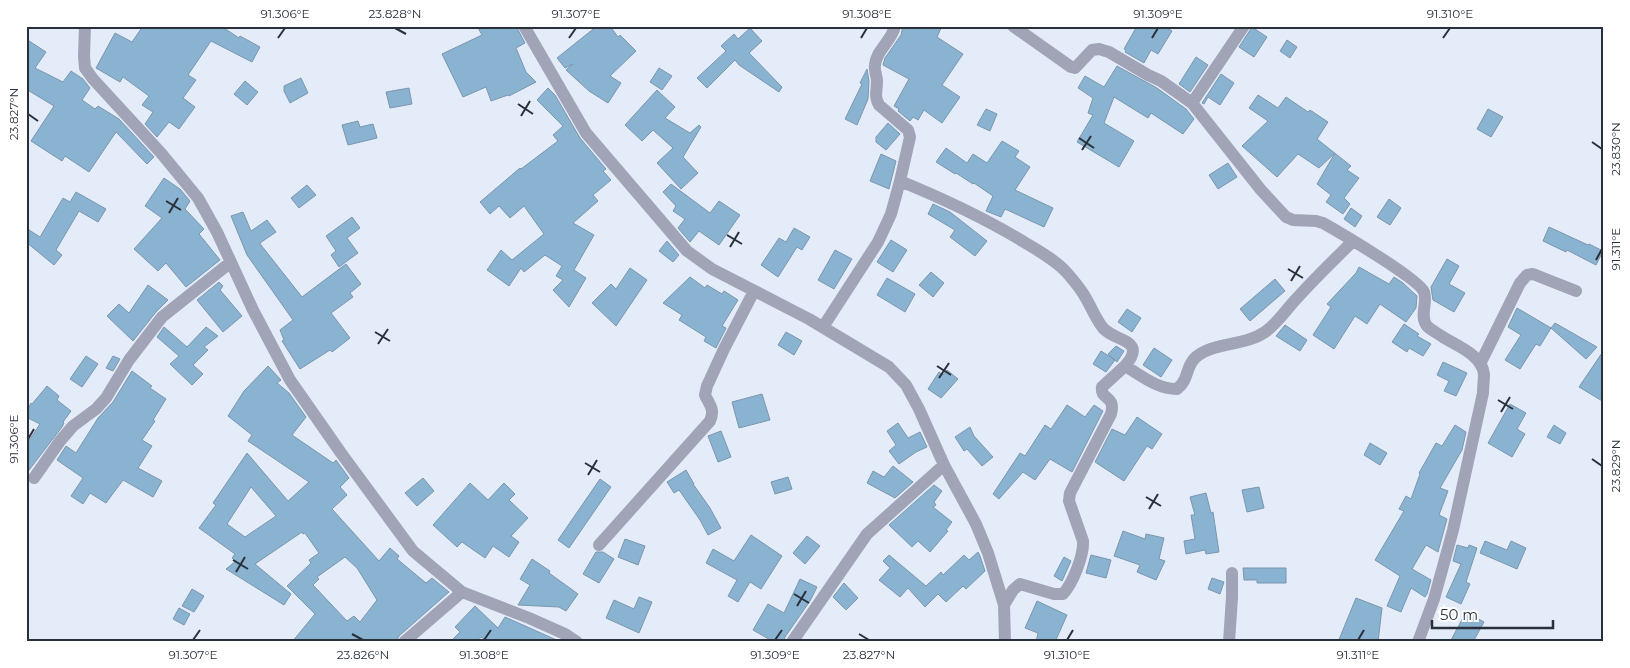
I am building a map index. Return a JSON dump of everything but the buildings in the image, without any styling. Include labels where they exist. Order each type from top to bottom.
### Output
[{"type":"street","points":[[85,26],[85,68],[161,153],[198,198],[217,232],[252,310],[290,380],[341,453],[414,551],[462,592],[529,618],[565,634],[577,642]]},
{"type":"street","points":[[524,26],[586,133],[687,251],[712,269],[823,327],[889,367],[906,385],[919,408],[944,465],[976,524],[988,553],[1004,605],[1005,642]]},
{"type":"street","points":[[823,327],[878,242],[891,214],[900,180],[910,137],[908,130],[879,105],[875,93],[877,82],[876,58],[888,42],[895,26]]},
{"type":"street","points":[[1013,26],[1071,67],[1076,68],[1092,50],[1099,48],[1148,76],[1161,81],[1192,103],[1261,190],[1286,217],[1293,220],[1323,223],[1420,286],[1425,293],[1424,319],[1426,325],[1472,355],[1480,364],[1484,374],[1482,393],[1453,530],[1434,599],[1418,642]]},
{"type":"street","points":[[1192,103],[1244,26]]},
{"type":"street","points":[[900,180],[949,201],[1004,229],[1041,253],[1067,272],[1084,295],[1101,326],[1107,332],[1132,346],[1133,350],[1132,356],[1125,366],[1102,387],[1103,395],[1111,400],[1113,404],[1111,414],[1070,493],[1069,502],[1082,534],[1084,548],[1066,591],[1060,595],[1020,584],[1013,590],[1004,605]]},
{"type":"street","points":[[1125,366],[1153,383],[1167,389],[1177,389],[1184,384],[1190,364],[1203,352],[1263,334],[1276,323],[1298,296],[1353,241]]},
{"type":"street","points":[[34,478],[60,441],[106,398],[130,360],[162,317],[231,262]]},
{"type":"street","points":[[1480,364],[1520,283],[1527,275],[1533,274],[1576,290]]},
{"type":"street","points":[[599,545],[710,421],[713,414],[705,395],[707,386],[754,291]]},
{"type":"street","points":[[792,642],[867,534],[944,465]]},
{"type":"street","points":[[1229,642],[1232,573]]},
{"type":"street","points":[[404,642],[462,592]]}]
